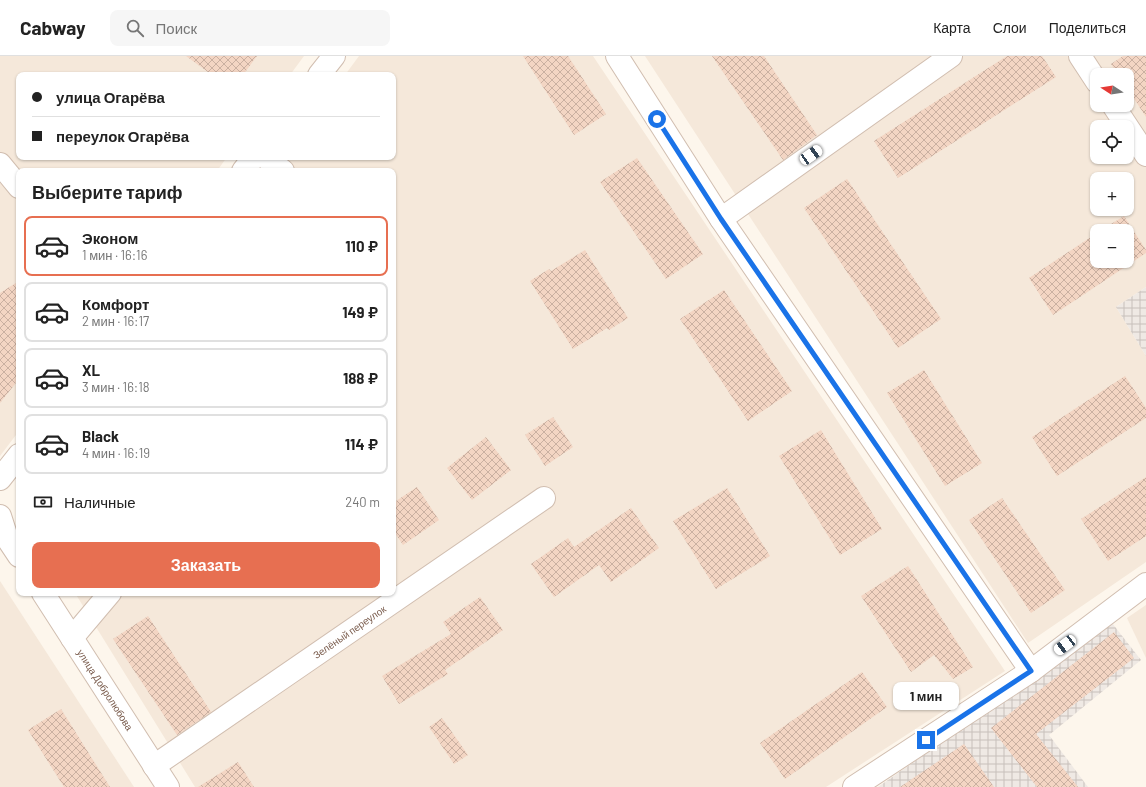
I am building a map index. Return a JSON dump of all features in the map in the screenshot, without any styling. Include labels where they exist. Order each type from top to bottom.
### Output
[{"type":"street","points":[[321,72],[334,56]]},
{"type":"street","points":[[617,56],[721,219],[1031,671]]},
{"type":"street","points":[[721,219],[951,56]]},
{"type":"street","points":[[1080,56],[1090,71]]},
{"type":"street","points":[[1118,112],[1146,155]]},
{"type":"street","points":[[269,160],[279,168]]},
{"type":"street","points":[[0,164],[16,183]]},
{"type":"street","points":[[0,479],[16,459]]},
{"type":"street","name":"Зелёный переулок","points":[[154,766],[544,498]]},
{"type":"street","points":[[0,516],[7,538],[16,552]]},
{"type":"street","points":[[854,787],[1031,671],[1146,584]]},
{"type":"street","name":"улица Добролюбова","points":[[45,596],[168,787]]},
{"type":"street","points":[[72,638],[107,596]]},
{"type":"shaded area","points":[[0,56],[304,56],[292,72],[16,72],[16,160],[225,160],[219,168],[16,168],[16,435],[0,456]]},
{"type":"shaded area","points":[[359,56],[593,56],[1005,671],[826,787],[195,787],[77,596],[396,596],[396,168],[276,168],[282,160],[396,160],[396,72],[347,72]]},
{"type":"shaded area","points":[[645,56],[1146,56],[1146,287],[1116,307],[1146,356],[1146,562],[1028,643]]},
{"type":"shaded area","points":[[1146,287],[1146,356],[1116,307]]},
{"type":"shaded area","points":[[0,581],[134,787],[0,787]]},
{"type":"shaded area","points":[[1146,605],[1146,658],[1127,618]]},
{"type":"shaded area","points":[[1112,623],[1141,660],[1049,735],[1088,787],[878,787]]},
{"type":"building","points":[[186,56],[257,56],[245,72],[208,72]]},
{"type":"building","points":[[523,56],[568,56],[606,114],[574,135]]},
{"type":"building","points":[[712,56],[764,56],[817,135],[783,160]]},
{"type":"building","points":[[1007,56],[1042,56],[1056,77],[898,178],[874,141]]},
{"type":"building","points":[[1123,56],[1146,56],[1146,117],[1134,99],[1134,68],[1114,68],[1111,64]]},
{"type":"building","points":[[637,158],[703,254],[666,279],[600,182]]},
{"type":"building","points":[[847,179],[941,319],[898,348],[804,208]]},
{"type":"building","points":[[1124,216],[1129,224],[1111,224]]},
{"type":"building","points":[[1134,231],[1146,250],[1146,253],[1134,261]]},
{"type":"building","points":[[1090,238],[1090,268],[1124,268],[1053,315],[1029,278]]},
{"type":"building","points":[[585,250],[628,318],[609,330],[607,328],[573,349],[530,281],[549,269],[551,271]]},
{"type":"building","points":[[16,283],[16,383],[0,403],[0,293]]},
{"type":"building","points":[[724,290],[792,391],[748,421],[680,319]]},
{"type":"building","points":[[924,370],[982,463],[945,486],[887,393]]},
{"type":"building","points":[[1125,376],[1146,408],[1146,418],[1057,476],[1032,437]]},
{"type":"building","points":[[553,417],[573,447],[545,466],[525,435]]},
{"type":"building","points":[[821,430],[882,529],[840,555],[779,456]]},
{"type":"building","points":[[486,437],[511,470],[472,500],[447,468]]},
{"type":"building","points":[[1146,477],[1146,536],[1108,561],[1081,519]]},
{"type":"building","points":[[417,487],[439,520],[403,545],[396,534],[396,501]]},
{"type":"building","points":[[727,488],[770,556],[716,589],[673,521]]},
{"type":"building","points":[[1002,498],[1065,590],[1031,613],[969,520]]},
{"type":"building","points":[[631,508],[659,548],[611,582],[599,565],[554,597],[531,564],[568,538],[574,547]]},
{"type":"building","points":[[908,566],[973,667],[953,679],[934,655],[911,672],[861,596]]},
{"type":"building","points":[[480,597],[503,630],[445,670],[448,674],[399,704],[382,676],[451,634],[443,622]]},
{"type":"building","points":[[148,616],[211,712],[177,735],[113,639]]},
{"type":"building","points":[[1114,632],[1134,658],[1036,734],[1078,787],[1037,787],[991,728]]},
{"type":"building","points":[[862,672],[887,707],[785,779],[760,743]]},
{"type":"building","points":[[61,709],[110,787],[64,787],[28,730]]},
{"type":"building","points":[[442,718],[468,755],[454,764],[429,727]]},
{"type":"building","points":[[964,744],[994,787],[900,787]]},
{"type":"building","points":[[238,762],[254,787],[198,787]]},
{"type":"route","points":[[657,119],[721,219],[1031,671],[926,740]]}]
